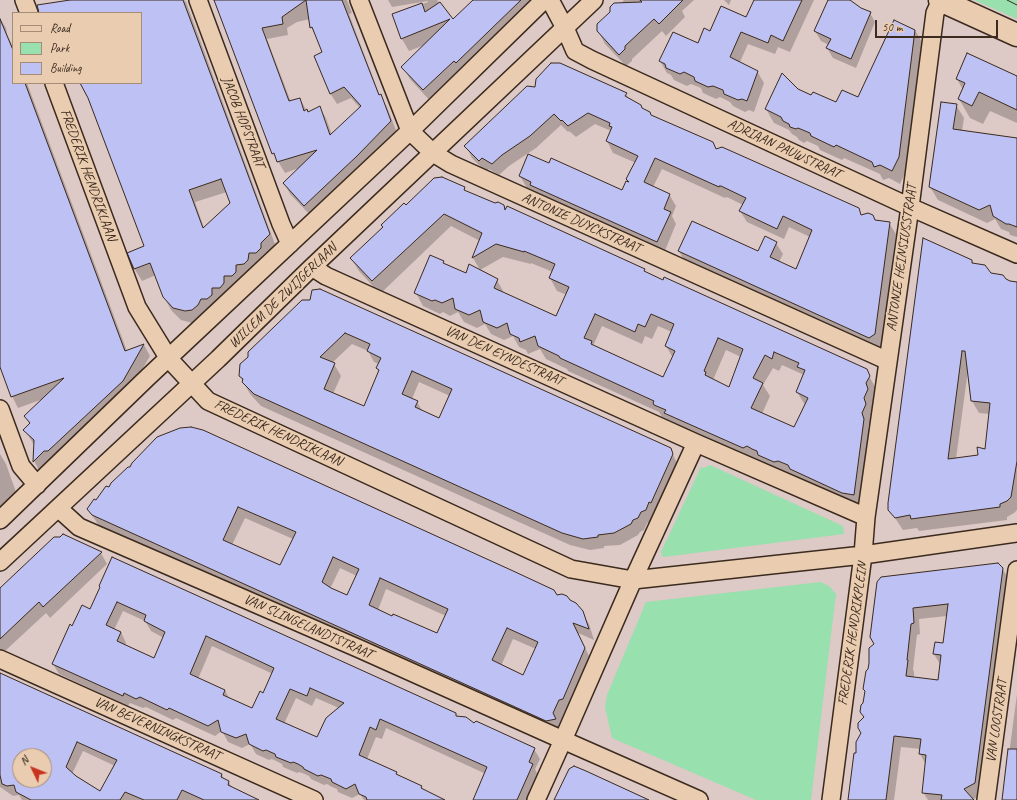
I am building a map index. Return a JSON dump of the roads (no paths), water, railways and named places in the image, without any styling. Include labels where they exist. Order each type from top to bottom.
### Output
[{"type":"street","points":[[24,0],[29,12]]},
{"type":"street","name":"JACOB HOPSTRAAT","points":[[198,0],[281,224],[290,244]]},
{"type":"street","name":"ANTONIE DUYCKSTRAAT","points":[[360,0],[410,131],[433,153],[451,164],[888,361]]},
{"type":"street","points":[[0,520],[410,131],[544,0]]},
{"type":"street","name":"ADRIAAN PAUWSTRAAT","points":[[550,0],[575,51],[910,208],[1017,254]]},
{"type":"street","name":"WILLEM DE ZWIJGERLAAN","points":[[0,562],[191,382],[218,359],[594,0]]},
{"type":"street","points":[[940,0],[1017,35]]},
{"type":"street","name":"ANTONIE HEINSIUSSTRAAT","points":[[863,555],[866,517],[910,208],[935,13],[940,0]]},
{"type":"street","name":"FREDERIK HENDRIKLAAN","points":[[54,84],[137,307],[169,359],[208,401],[571,569],[633,580]]},
{"type":"street","name":"VAN DEN EYNDESTRAAT","points":[[312,268],[326,276],[696,443]]},
{"type":"street","points":[[0,409],[21,466],[37,485]]},
{"type":"street","points":[[536,800],[633,580],[696,443],[866,517]]},
{"type":"street","name":"VAN SLINGELANDTSTRAAT","points":[[58,508],[79,527],[362,650],[563,740]]},
{"type":"street","points":[[863,555],[1017,533]]},
{"type":"street","name":"FREDERIK HENDRIKPLEIN","points":[[633,580],[863,555],[831,800]]},
{"type":"street","name":"VAN LOOSTRAAT","points":[[986,800],[1017,570]]},
{"type":"street","name":"VAN BEVERNINGKSTRAAT","points":[[0,659],[314,800]]},
{"type":"street","points":[[563,740],[699,800]]},
{"type":"tram line","points":[[1007,0],[1017,5]]}]
